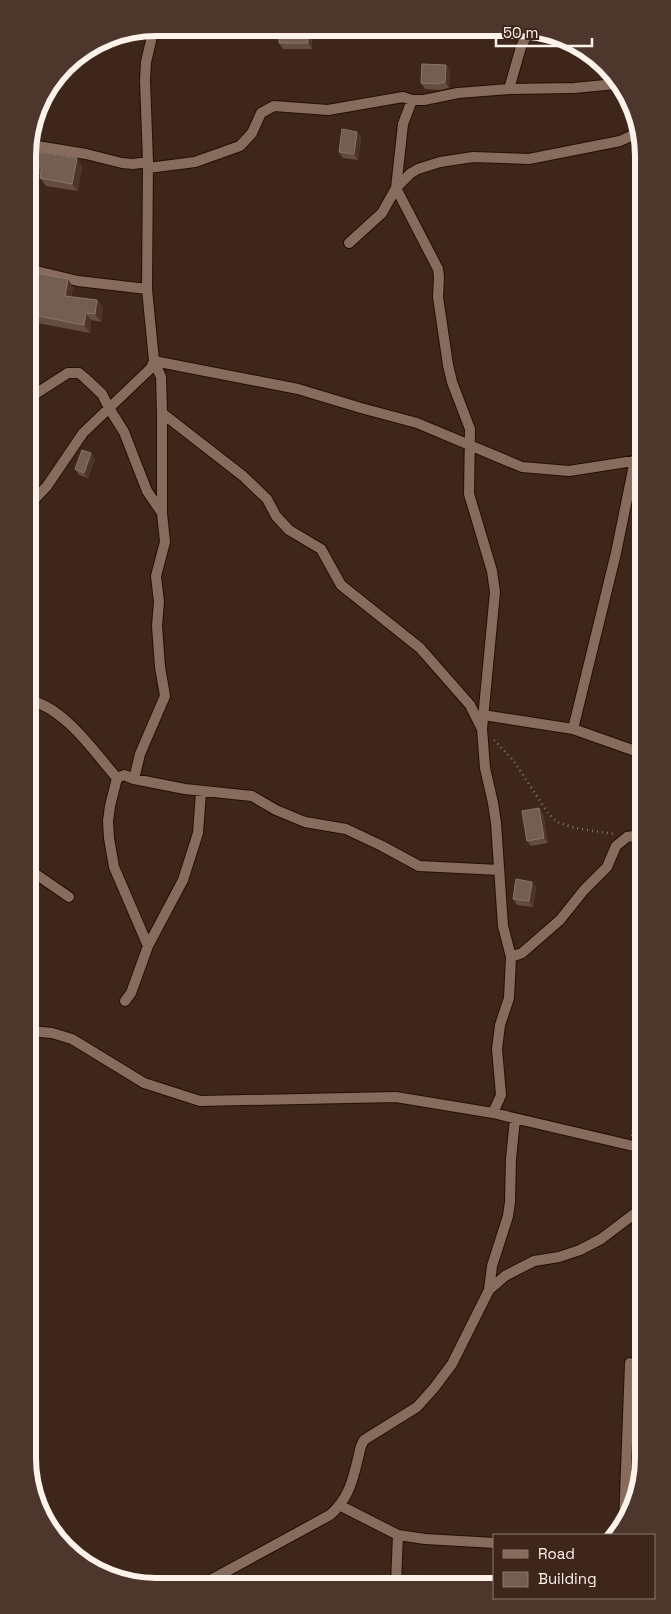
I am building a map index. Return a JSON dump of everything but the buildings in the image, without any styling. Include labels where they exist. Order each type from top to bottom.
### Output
[{"type":"street","points":[[134,779],[140,754],[165,696],[160,667],[157,626],[159,602],[156,576],[165,542],[162,513],[162,413],[160,377],[154,361],[146,290],[148,165],[145,80],[146,62],[152,36]]},
{"type":"street","points":[[509,88],[521,47],[526,37]]},
{"type":"street","points":[[37,146],[86,154],[122,163],[148,165],[195,162],[240,146],[252,133],[261,112],[274,106],[328,110],[403,98],[424,100],[458,93],[509,88],[574,88],[611,84]]},
{"type":"street","points":[[412,100],[403,124],[396,188],[438,269],[440,277],[438,297],[448,365],[452,382],[470,429],[469,494],[492,572],[495,592],[482,729],[485,768],[493,803],[503,926],[512,957],[509,998],[500,1025],[498,1049],[501,1095],[493,1113]]},
{"type":"street","points":[[348,243],[382,213],[396,188],[411,173],[418,169],[440,162],[473,157],[529,159],[620,142],[633,134]]},
{"type":"street","points":[[37,271],[78,280],[146,290]]},
{"type":"street","points":[[154,361],[298,389],[417,424],[522,467],[557,471],[580,470],[635,461]]},
{"type":"street","points":[[37,497],[47,486],[76,440],[150,368],[154,361]]},
{"type":"street","points":[[37,392],[68,373],[73,372],[85,378],[99,390],[128,439],[147,491],[162,513]]},
{"type":"street","points":[[162,413],[243,476],[266,499],[276,516],[289,530],[321,549],[341,585],[347,592],[420,648],[470,705],[482,729]]},
{"type":"street","points":[[573,729],[635,474]]},
{"type":"street","points":[[37,701],[68,721],[117,778]]},
{"type":"street","points":[[484,715],[573,729],[635,751]]},
{"type":"street","points":[[148,946],[114,867],[109,838],[108,821],[110,806],[117,778],[124,774],[134,779],[201,792],[252,796],[276,810],[305,822],[346,829],[419,866],[499,870]]},
{"type":"street","points":[[125,1001],[131,993],[148,946],[183,880],[198,833],[201,792]]},
{"type":"street","points":[[512,957],[522,952],[560,920],[584,890],[607,868],[616,846],[634,836]]},
{"type":"street","points":[[36,874],[69,897]]},
{"type":"street","points":[[36,1032],[52,1033],[72,1040],[144,1084],[200,1100],[396,1097],[493,1113],[634,1146]]},
{"type":"street","points":[[214,1578],[330,1515],[341,1506],[349,1492],[364,1440],[417,1406],[434,1388],[452,1364],[489,1290],[492,1266],[508,1216],[515,1119]]},
{"type":"street","points":[[489,1290],[505,1276],[525,1265],[569,1254],[594,1242],[634,1214]]},
{"type":"street","points":[[625,1507],[630,1363]]},
{"type":"street","points":[[341,1506],[398,1535],[425,1539],[493,1543]]},
{"type":"street","points":[[396,1578],[398,1535]]},
{"type":"path","points":[[482,729],[512,760],[548,813],[557,822],[575,828],[634,836]]},
{"type":"path","points":[[630,1145],[634,1120]]}]
